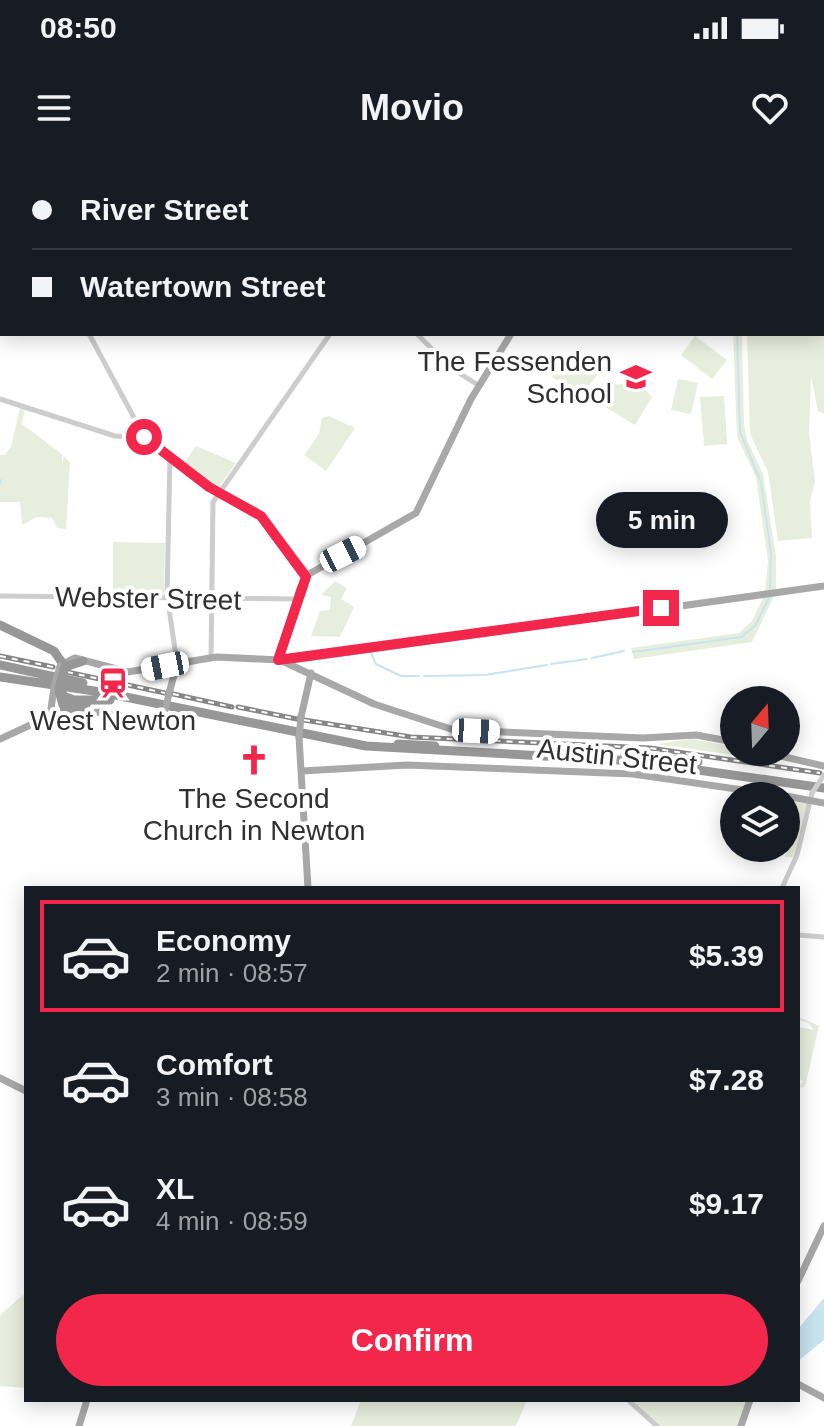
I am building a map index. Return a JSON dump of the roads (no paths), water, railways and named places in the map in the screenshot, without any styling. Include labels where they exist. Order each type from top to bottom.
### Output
[{"type":"highway","points":[[0,625],[55,655],[63,666],[58,687],[61,702],[68,709],[82,713]]},
{"type":"highway","points":[[63,666],[83,661]]},
{"type":"highway","points":[[0,668],[378,741],[632,754],[824,782]]},
{"type":"highway","points":[[0,677],[101,692],[232,720]]},
{"type":"highway","points":[[58,687],[63,696],[72,700],[114,701],[387,749],[635,761],[824,788]]},
{"type":"highway","points":[[44,719],[68,709],[114,701]]},
{"type":"main road","points":[[282,661],[296,599],[307,576],[415,515],[478,385],[510,336]]},
{"type":"main road","points":[[83,661],[125,672],[179,666],[211,658],[282,661],[824,586]]},
{"type":"main road","points":[[282,661],[374,704],[454,730],[643,738],[696,735],[720,739]]},
{"type":"main road","points":[[0,739],[44,719],[82,713],[107,712],[151,723],[164,714],[179,666]]},
{"type":"main road","points":[[308,886],[299,737],[311,673]]},
{"type":"main road","points":[[44,719],[58,687]]},
{"type":"main road","points":[[800,760],[824,766]]},
{"type":"main road","name":"Austin Street","points":[[302,771],[407,765],[633,774],[720,787]]},
{"type":"main road","name":"Austin Street","points":[[800,796],[810,796],[824,803]]},
{"type":"main road","points":[[0,1078],[24,1090]]},
{"type":"main road","points":[[800,1277],[824,1226]]},
{"type":"main road","points":[[800,1385],[824,1398]]},
{"type":"main road","points":[[79,1426],[86,1402]]},
{"type":"main road","points":[[741,1426],[749,1402]]},
{"type":"street","points":[[90,336],[145,438],[218,494],[261,516],[307,576]]},
{"type":"street","points":[[211,658],[212,509],[218,494],[329,336]]},
{"type":"street","points":[[419,336],[452,369],[478,385]]},
{"type":"street","points":[[0,399],[117,436],[145,438]]},
{"type":"street","points":[[170,458],[168,598],[179,666]]},
{"type":"street","name":"Webster Street","points":[[0,596],[296,599]]},
{"type":"street","points":[[783,886],[797,855],[810,796],[824,775]]},
{"type":"street","points":[[800,935],[824,937]]},
{"type":"street","points":[[630,1402],[657,1426]]},
{"type":"water","points":[[824,1298],[824,1340],[800,1359],[800,1327]]},
{"type":"waterway","points":[[737,336],[740,432],[761,482],[771,553],[770,589]]},
{"type":"waterway","points":[[0,484],[1,480]]},
{"type":"waterway","points":[[633,652],[741,637],[755,626],[769,598]]},
{"type":"waterway","points":[[592,658],[624,651]]},
{"type":"waterway","points":[[371,653],[376,664],[401,676],[419,676]]},
{"type":"waterway","points":[[551,664],[587,659]]},
{"type":"waterway","points":[[424,676],[485,675],[547,665]]},
{"type":"railway","points":[[0,656],[53,667]]},
{"type":"railway","points":[[67,672],[165,693]]},
{"type":"railway","points":[[173,694],[232,707]]},
{"type":"railway","points":[[238,707],[297,719]]},
{"type":"railway","points":[[304,720],[411,737],[650,748],[820,773]]},
{"type":"place","name":"The Fessenden School","points":[[636,377]]},
{"type":"place","name":"West Newton","points":[[113,683]]},
{"type":"place","name":"The Second Church in Newton","points":[[254,760]]}]
